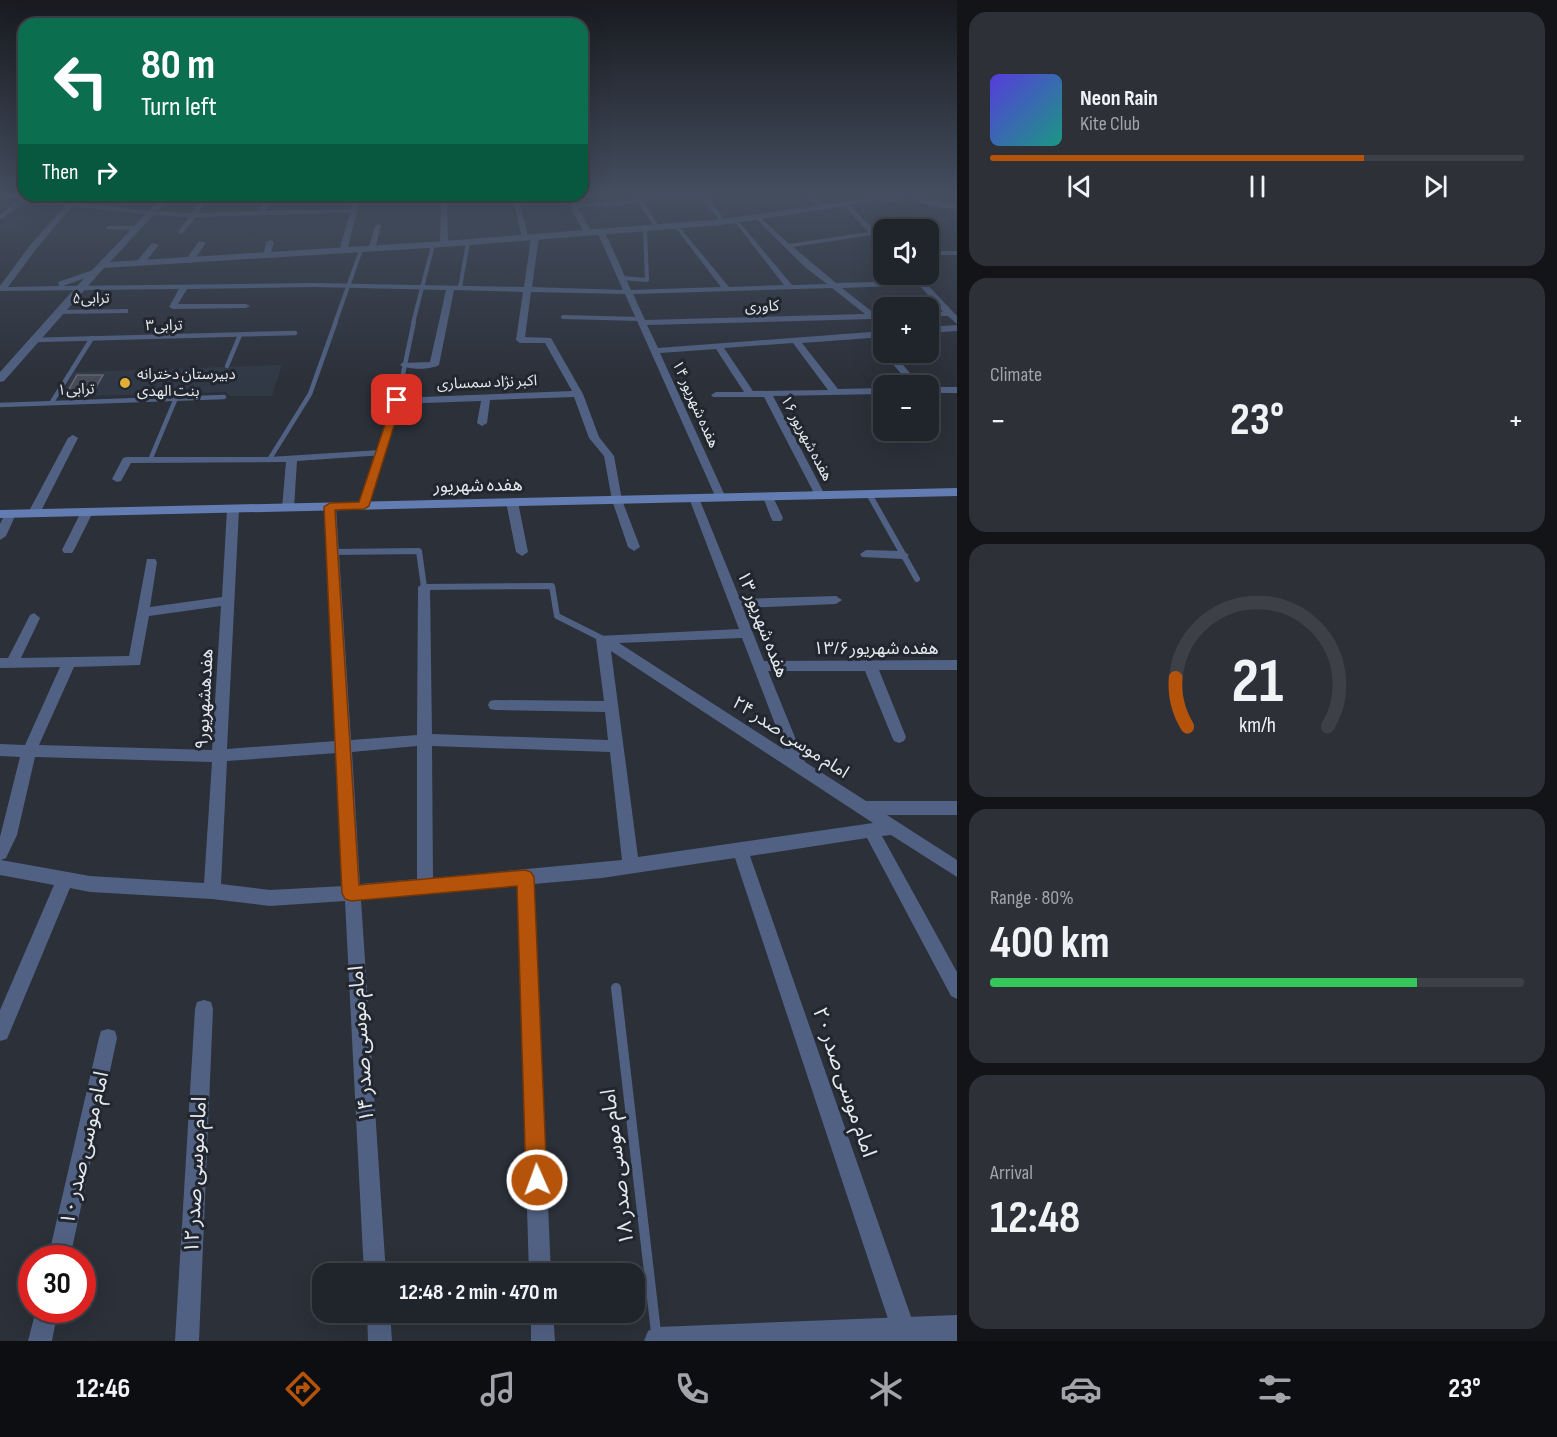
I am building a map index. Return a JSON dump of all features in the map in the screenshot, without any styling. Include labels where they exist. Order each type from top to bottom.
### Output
[{"type":"main road","name":"هفده شهریور","points":[[5,514],[957,492]]},
{"type":"street","points":[[1,289],[28,256]]},
{"type":"street","points":[[0,379],[110,256]]},
{"type":"street","points":[[140,263],[146,256]]},
{"type":"street","points":[[189,261],[193,256]]},
{"type":"street","points":[[51,287],[98,268],[140,263],[272,256]]},
{"type":"street","points":[[530,256],[520,340],[548,340],[578,394],[594,438],[609,456],[617,500],[634,547]]},
{"type":"street","name":"هفده شهریور ۱۴","points":[[611,256],[722,498]]},
{"type":"street","points":[[700,256],[727,289]]},
{"type":"street","points":[[765,256],[790,287]]},
{"type":"street","points":[[798,256],[873,312]]},
{"type":"street","points":[[1,289],[350,286],[627,292],[873,285]]},
{"type":"street","points":[[923,285],[957,321]]},
{"type":"street","points":[[184,287],[174,307],[246,306]]},
{"type":"street","points":[[1,289],[70,291],[79,289]]},
{"type":"street","points":[[405,365],[434,365],[455,289]]},
{"type":"street","name":"ترابی۵","points":[[58,312],[124,311]]},
{"type":"street","points":[[939,314],[950,314]]},
{"type":"street","name":"کاوری","points":[[641,321],[873,316]]},
{"type":"street","points":[[939,329],[957,328]]},
{"type":"street","points":[[655,351],[871,334]]},
{"type":"street","points":[[795,340],[835,392]]},
{"type":"street","points":[[718,346],[750,394]]},
{"type":"street","points":[[897,363],[907,375]]},
{"type":"street","points":[[939,390],[957,390]]},
{"type":"street","points":[[716,395],[873,391]]},
{"type":"street","name":"اکبر نژاد سمساری","points":[[397,400],[578,394]]},
{"type":"street","name":"هفده شهریور ۱۶","points":[[767,394],[820,495]]},
{"type":"street","points":[[482,423],[486,397]]},
{"type":"street","points":[[34,513],[73,438]]},
{"type":"street","points":[[117,479],[127,460],[269,460],[380,453]]},
{"type":"street","points":[[288,508],[292,458]]},
{"type":"street","points":[[768,497],[777,518]]},
{"type":"street","name":"هفده شهریور ۱۳","points":[[694,498],[798,764]]},
{"type":"street","points":[[512,502],[522,552]]},
{"type":"street","name":"امام موسی صدر ۱۴","points":[[330,507],[374,1263]]},
{"type":"street","name":"هفدهشهریور۹","points":[[212,891],[233,509]]},
{"type":"street","points":[[68,550],[87,512]]},
{"type":"street","points":[[0,536],[5,514]]},
{"type":"street","points":[[866,554],[903,555]]},
{"type":"street","points":[[6,663],[135,661],[151,562]]},
{"type":"street","points":[[423,587],[425,886]]},
{"type":"street","points":[[735,604],[836,600]]},
{"type":"street","points":[[143,612],[228,601]]},
{"type":"street","points":[[6,663],[34,618]]},
{"type":"street","points":[[631,866],[603,639],[747,633]]},
{"type":"street","name":"امام موسی صدر ۲۴","points":[[603,639],[957,868]]},
{"type":"street","points":[[0,853],[9,835],[29,751],[70,661]]},
{"type":"street","name":"هفده شهریور۱۳/۶","points":[[760,666],[957,665]]},
{"type":"street","points":[[870,666],[899,737]]},
{"type":"street","points":[[495,705],[611,707]]},
{"type":"street","points":[[0,750],[219,756],[424,740],[616,746]]},
{"type":"street","points":[[864,808],[957,808]]},
{"type":"street","points":[[0,867],[90,884],[212,891],[270,898],[351,893],[631,866],[895,827]]},
{"type":"street","points":[[871,831],[957,990]]},
{"type":"street","name":"امام موسی صدر ۲۰","points":[[740,850],[904,1331]]},
{"type":"street","points":[[525,877],[540,1263]]},
{"type":"street","points":[[0,1032],[65,879]]},
{"type":"street","name":"امام موسی صدر ۱۲","points":[[187,1341],[204,1010]]},
{"type":"street","name":"امام موسی صدر ۱۰","points":[[62,1245],[108,1038]]},
{"type":"street","points":[[40,1341],[44,1323]]},
{"type":"street","points":[[379,1323],[380,1341]]},
{"type":"street","points":[[542,1323],[543,1341]]},
{"type":"street","points":[[658,1341],[957,1329]]},
{"type":"lane","points":[[269,460],[310,394],[359,256]]},
{"type":"lane","points":[[364,506],[397,400],[420,289],[430,256]]},
{"type":"lane","points":[[455,289],[464,256]]},
{"type":"lane","points":[[621,278],[647,280],[646,256]]},
{"type":"lane","points":[[563,317],[641,321]]},
{"type":"lane","name":"ترابی۳","points":[[34,340],[295,333]]},
{"type":"lane","points":[[227,366],[240,335]]},
{"type":"lane","points":[[52,402],[92,338]]},
{"type":"lane","name":"ترابی۱","points":[[0,405],[224,397]]},
{"type":"lane","points":[[150,460],[176,398]]},
{"type":"lane","points":[[869,494],[917,579]]},
{"type":"lane","points":[[332,552],[419,551],[423,587],[552,586],[557,616],[603,639]]},
{"type":"lane","name":"امام موسی صدر ۱۸","points":[[616,988],[658,1341]]},
{"type":"shaded area","points":[[282,365],[272,396],[230,396],[225,392],[61,397],[74,372]]},
{"type":"building","points":[[77,375],[103,375],[92,394],[66,394]]},
{"type":"place","name":"دبیرستان دخترانه بنت الهدی","points":[[125,383]]},
{"type":"route","points":[[397,400],[364,506],[330,507],[351,893],[525,877],[537,1180]]}]
